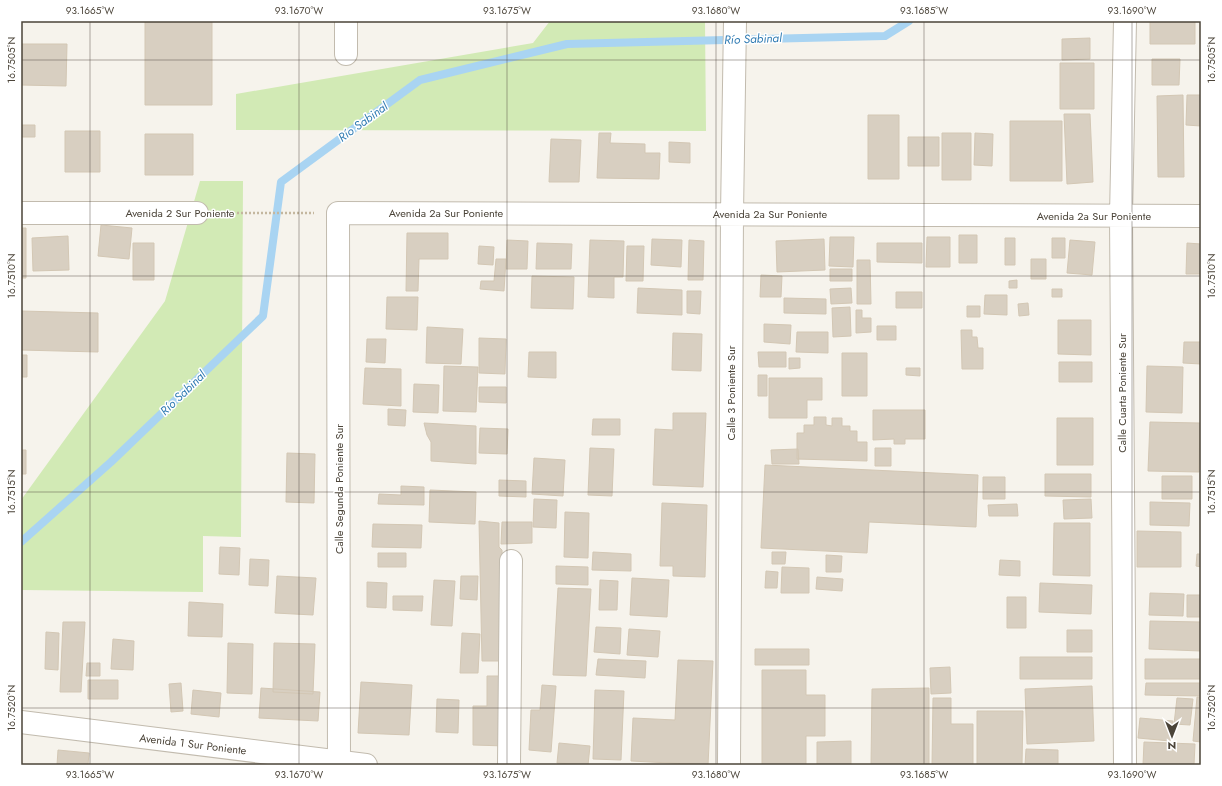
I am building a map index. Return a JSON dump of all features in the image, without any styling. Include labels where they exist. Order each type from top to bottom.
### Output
[{"type":"street","points":[[346,21],[346,54]]},
{"type":"street","name":"Calle 3 Poniente Sur","points":[[728,765],[734,21]]},
{"type":"street","name":"Calle Cuarta Poniente Sur","points":[[1125,21],[1121,216],[1125,765]]},
{"type":"street","name":"Avenida 2 Sur Poniente","points":[[21,213],[197,213]]},
{"type":"street","name":"Avenida 2a Sur Poniente","points":[[338,213],[1201,216]]},
{"type":"street","name":"Calle Segunda Poniente Sur","points":[[338,213],[339,764]]},
{"type":"street","points":[[510,765],[512,561]]},
{"type":"street","name":"Avenida 1 Sur Poniente","points":[[21,722],[339,764],[366,765]]},
{"type":"path","name":"Avenida 2 Sur Poniente","points":[[197,213],[338,213]]},
{"type":"green space","points":[[550,21],[705,21],[706,131],[236,130],[236,94],[533,43]]},
{"type":"green space","points":[[200,181],[243,181],[241,537],[203,536],[203,592],[21,590],[21,500],[165,301]]},
{"type":"building","points":[[145,21],[212,21],[212,105],[145,105]]},
{"type":"building","points":[[1150,21],[1195,21],[1195,44],[1150,44]]},
{"type":"building","points":[[1090,38],[1090,59],[1062,60],[1062,39]]},
{"type":"building","points":[[21,44],[67,44],[66,86],[21,85]]},
{"type":"building","points":[[1152,59],[1180,59],[1179,85],[1152,85]]},
{"type":"building","points":[[1060,63],[1094,63],[1094,109],[1060,109]]},
{"type":"building","points":[[1183,95],[1184,177],[1158,177],[1157,96]]},
{"type":"building","points":[[1187,95],[1201,95],[1201,126],[1186,125]]},
{"type":"building","points":[[1064,114],[1090,114],[1093,182],[1067,184]]},
{"type":"building","points":[[868,115],[899,115],[899,179],[868,179]]},
{"type":"building","points":[[1010,121],[1062,121],[1062,181],[1010,181]]},
{"type":"building","points":[[21,125],[35,125],[35,137],[21,137]]},
{"type":"building","points":[[65,131],[100,131],[100,172],[65,172]]},
{"type":"building","points":[[599,133],[611,133],[610,143],[645,144],[645,153],[660,153],[659,179],[597,178]]},
{"type":"building","points":[[942,133],[971,133],[971,180],[942,180]]},
{"type":"building","points":[[975,133],[993,134],[992,166],[974,165]]},
{"type":"building","points":[[145,134],[193,134],[193,175],[145,175]]},
{"type":"building","points":[[908,137],[939,137],[939,166],[908,166]]},
{"type":"building","points":[[551,139],[581,140],[579,182],[549,182]]},
{"type":"building","points":[[669,142],[690,143],[690,163],[669,162]]},
{"type":"building","points":[[101,225],[132,228],[129,259],[98,256]]},
{"type":"building","points":[[21,228],[26,228],[26,278],[21,278]]},
{"type":"building","points":[[407,233],[448,233],[448,259],[419,259],[418,291],[406,291]]},
{"type":"building","points":[[959,235],[977,235],[977,263],[959,263]]},
{"type":"building","points":[[68,236],[69,270],[33,271],[32,238]]},
{"type":"building","points":[[830,237],[854,237],[853,267],[829,266]]},
{"type":"building","points":[[927,237],[950,237],[950,267],[926,267]]},
{"type":"building","points":[[1005,238],[1015,238],[1015,265],[1005,265]]},
{"type":"building","points":[[1052,238],[1065,238],[1065,258],[1052,258]]},
{"type":"building","points":[[652,239],[682,240],[681,267],[651,265]]},
{"type":"building","points":[[824,239],[825,270],[777,272],[776,241]]},
{"type":"building","points":[[507,240],[528,241],[527,269],[506,269]]},
{"type":"building","points":[[590,240],[624,241],[623,277],[614,277],[614,298],[588,297]]},
{"type":"building","points":[[689,240],[704,241],[703,280],[688,280]]},
{"type":"building","points":[[1070,240],[1095,242],[1092,275],[1067,273]]},
{"type":"building","points":[[133,243],[154,243],[154,280],[133,280]]},
{"type":"building","points":[[537,243],[572,244],[571,269],[536,269]]},
{"type":"building","points":[[877,243],[922,243],[922,263],[877,262]]},
{"type":"building","points":[[1187,243],[1201,244],[1201,274],[1186,274]]},
{"type":"building","points":[[479,246],[494,247],[493,265],[478,264]]},
{"type":"building","points":[[627,246],[644,246],[643,281],[626,281]]},
{"type":"building","points":[[496,259],[506,259],[504,291],[480,289],[481,281],[494,281]]},
{"type":"building","points":[[1031,259],[1046,259],[1046,279],[1031,279]]},
{"type":"building","points":[[857,260],[870,260],[871,304],[857,304]]},
{"type":"building","points":[[830,269],[852,269],[852,281],[830,281]]},
{"type":"building","points":[[761,275],[782,276],[781,297],[760,297]]},
{"type":"building","points":[[532,276],[574,277],[573,309],[531,308]]},
{"type":"building","points":[[1017,280],[1017,288],[1009,288],[1009,281]]},
{"type":"building","points":[[638,288],[682,290],[682,315],[637,313]]},
{"type":"building","points":[[851,288],[852,303],[831,304],[830,289]]},
{"type":"building","points":[[1052,289],[1062,289],[1062,297],[1052,297]]},
{"type":"building","points":[[687,291],[701,291],[700,314],[687,313]]},
{"type":"building","points":[[896,292],[922,292],[922,308],[896,308]]},
{"type":"building","points":[[985,295],[1007,295],[1007,315],[984,314]]},
{"type":"building","points":[[387,297],[418,297],[417,330],[386,329]]},
{"type":"building","points":[[784,298],[826,299],[826,314],[784,313]]},
{"type":"building","points":[[1028,303],[1029,315],[1019,316],[1018,304]]},
{"type":"building","points":[[967,306],[980,306],[980,317],[967,317]]},
{"type":"building","points":[[850,307],[851,336],[833,337],[832,308]]},
{"type":"building","points":[[856,310],[862,310],[862,318],[871,318],[871,332],[856,333]]},
{"type":"building","points":[[21,311],[98,313],[98,352],[21,350]]},
{"type":"building","points":[[1058,320],[1091,320],[1091,355],[1058,354]]},
{"type":"building","points":[[764,324],[791,325],[790,344],[764,342]]},
{"type":"building","points":[[877,326],[896,326],[896,340],[877,340]]},
{"type":"building","points":[[427,327],[463,329],[461,364],[426,363]]},
{"type":"building","points":[[961,330],[972,330],[972,337],[977,337],[978,348],[983,348],[983,369],[962,369]]},
{"type":"building","points":[[797,332],[828,332],[828,353],[796,352]]},
{"type":"building","points":[[673,333],[702,334],[701,371],[672,370]]},
{"type":"building","points":[[479,338],[506,339],[505,374],[479,373]]},
{"type":"building","points":[[367,339],[386,339],[385,363],[366,362]]},
{"type":"building","points":[[1184,342],[1201,342],[1201,364],[1183,363]]},
{"type":"building","points":[[529,352],[556,352],[556,378],[528,377]]},
{"type":"building","points":[[758,352],[786,352],[786,367],[759,367]]},
{"type":"building","points":[[842,353],[867,353],[867,396],[842,396]]},
{"type":"building","points":[[21,355],[27,355],[27,377],[21,377]]},
{"type":"building","points":[[789,358],[800,358],[800,368],[789,369]]},
{"type":"building","points":[[1059,362],[1092,362],[1092,382],[1059,382]]},
{"type":"building","points":[[444,366],[478,367],[476,412],[443,411]]},
{"type":"building","points":[[1147,366],[1183,367],[1182,413],[1146,412]]},
{"type":"building","points":[[365,368],[401,369],[401,406],[363,404]]},
{"type":"building","points":[[906,368],[920,368],[920,376],[906,375]]},
{"type":"building","points":[[758,375],[767,375],[767,396],[758,396]]},
{"type":"building","points":[[769,378],[822,378],[822,400],[807,400],[807,418],[769,418]]},
{"type":"building","points":[[414,384],[439,385],[438,413],[413,412]]},
{"type":"building","points":[[479,387],[506,387],[506,403],[479,402]]},
{"type":"building","points":[[388,409],[406,410],[405,426],[388,425]]},
{"type":"building","points":[[873,410],[925,410],[925,439],[905,439],[905,444],[894,444],[894,439],[873,440]]},
{"type":"building","points":[[673,413],[706,413],[703,487],[653,485],[655,429],[673,430]]},
{"type":"building","points":[[814,417],[826,417],[826,425],[832,426],[832,418],[842,418],[842,426],[850,426],[850,431],[857,431],[857,442],[867,442],[867,461],[797,459],[797,433],[804,433],[804,425],[814,425]]},
{"type":"building","points":[[1057,418],[1093,418],[1093,465],[1057,465]]},
{"type":"building","points":[[593,419],[620,419],[620,435],[592,435]]},
{"type":"building","points":[[1150,422],[1200,423],[1199,472],[1148,471]]},
{"type":"building","points":[[424,423],[476,426],[476,464],[431,461],[431,442],[427,435]]},
{"type":"building","points":[[480,428],[508,429],[507,454],[479,453]]},
{"type":"building","points":[[590,448],[614,449],[612,496],[588,495]]},
{"type":"building","points":[[875,448],[891,448],[891,466],[875,466]]},
{"type":"building","points":[[798,449],[799,464],[772,464],[771,450]]},
{"type":"building","points":[[21,450],[26,450],[26,474],[21,474]]},
{"type":"building","points":[[287,453],[315,454],[314,503],[286,502]]},
{"type":"building","points":[[534,458],[565,460],[563,496],[532,494]]},
{"type":"building","points":[[765,465],[978,475],[976,527],[869,522],[867,553],[761,548]]},
{"type":"building","points":[[1045,474],[1091,474],[1091,497],[1045,496]]},
{"type":"building","points":[[1162,476],[1192,476],[1192,499],[1162,499]]},
{"type":"building","points":[[983,477],[1005,477],[1005,499],[983,499]]},
{"type":"building","points":[[499,480],[526,481],[526,497],[499,496]]},
{"type":"building","points":[[401,486],[424,487],[424,505],[378,504],[379,494],[401,495]]},
{"type":"building","points":[[430,490],[476,492],[475,524],[429,522]]},
{"type":"building","points":[[534,499],[557,500],[556,528],[533,527]]},
{"type":"building","points":[[1091,499],[1092,518],[1064,519],[1063,500]]},
{"type":"building","points":[[1150,502],[1190,503],[1189,526],[1150,525]]},
{"type":"building","points":[[662,503],[707,505],[705,577],[673,576],[673,566],[660,566]]},
{"type":"building","points":[[1017,504],[1018,516],[989,516],[988,505]]},
{"type":"building","points":[[565,512],[589,513],[588,558],[564,557]]},
{"type":"building","points":[[479,521],[499,523],[499,547],[502,550],[504,661],[482,661]]},
{"type":"building","points":[[502,522],[532,522],[532,543],[501,544]]},
{"type":"building","points":[[1054,523],[1090,523],[1090,576],[1053,575]]},
{"type":"building","points":[[373,524],[422,525],[421,548],[372,547]]},
{"type":"building","points":[[1137,531],[1181,532],[1181,567],[1137,567]]},
{"type":"building","points":[[220,547],[240,548],[239,575],[219,574]]},
{"type":"building","points":[[593,552],[631,554],[631,571],[592,570]]},
{"type":"building","points":[[772,552],[786,552],[785,564],[772,564]]},
{"type":"building","points":[[378,553],[406,553],[406,567],[378,567]]},
{"type":"building","points":[[1197,554],[1201,554],[1201,567],[1196,566]]},
{"type":"building","points":[[826,555],[842,556],[841,572],[826,572]]},
{"type":"building","points":[[250,559],[269,560],[268,586],[249,585]]},
{"type":"building","points":[[1000,560],[1020,561],[1020,576],[999,575]]},
{"type":"building","points":[[556,566],[588,567],[588,585],[556,584]]},
{"type":"building","points":[[782,567],[809,568],[809,593],[781,593]]},
{"type":"building","points":[[766,571],[778,572],[777,588],[765,588]]},
{"type":"building","points":[[277,576],[316,578],[313,615],[275,613]]},
{"type":"building","points":[[461,576],[478,576],[477,600],[460,599]]},
{"type":"building","points":[[817,577],[843,579],[842,591],[816,589]]},
{"type":"building","points":[[632,578],[669,580],[667,617],[630,615]]},
{"type":"building","points":[[434,580],[455,581],[452,626],[431,625]]},
{"type":"building","points":[[600,580],[618,581],[617,610],[599,610]]},
{"type":"building","points":[[367,582],[387,583],[386,608],[367,607]]},
{"type":"building","points":[[1040,583],[1092,585],[1091,614],[1039,612]]},
{"type":"building","points":[[558,588],[591,589],[586,676],[553,675]]},
{"type":"building","points":[[1150,593],[1184,594],[1183,616],[1149,615]]},
{"type":"building","points":[[1187,595],[1201,595],[1201,617],[1187,617]]},
{"type":"building","points":[[393,596],[423,596],[422,611],[393,610]]},
{"type":"building","points":[[1007,597],[1026,597],[1026,628],[1007,628]]},
{"type":"building","points":[[189,602],[223,604],[222,637],[188,636]]},
{"type":"building","points":[[1150,621],[1201,622],[1201,651],[1149,649]]},
{"type":"building","points":[[63,622],[85,622],[81,692],[60,692]]},
{"type":"building","points":[[596,627],[621,628],[620,654],[594,652]]},
{"type":"building","points":[[629,629],[660,631],[658,657],[627,655]]},
{"type":"building","points":[[1067,630],[1092,630],[1092,652],[1067,652]]},
{"type":"building","points":[[46,632],[59,633],[58,670],[45,669]]},
{"type":"building","points":[[462,633],[480,634],[478,673],[460,673]]},
{"type":"building","points":[[113,639],[134,641],[133,670],[111,669]]},
{"type":"building","points":[[228,643],[253,644],[252,694],[227,693]]},
{"type":"building","points":[[274,643],[315,644],[313,694],[273,692]]},
{"type":"building","points":[[755,649],[809,649],[809,665],[755,665]]},
{"type":"building","points":[[1020,657],[1092,657],[1092,679],[1020,679]]},
{"type":"building","points":[[598,659],[646,661],[645,678],[596,675]]},
{"type":"building","points":[[1145,659],[1201,659],[1201,679],[1145,679]]},
{"type":"building","points":[[678,660],[713,661],[708,765],[631,761],[633,718],[675,720]]},
{"type":"building","points":[[87,663],[100,663],[100,676],[86,676]]},
{"type":"building","points":[[950,667],[951,693],[931,694],[930,668]]},
{"type":"building","points":[[762,670],[806,670],[806,695],[825,695],[825,736],[806,736],[806,765],[762,765]]},
{"type":"building","points":[[487,676],[507,676],[506,746],[473,745],[473,706],[487,706]]},
{"type":"building","points":[[88,680],[118,680],[118,699],[88,699]]},
{"type":"building","points":[[361,682],[412,685],[409,735],[358,733]]},
{"type":"building","points":[[181,683],[183,711],[171,712],[169,684]]},
{"type":"building","points":[[1146,683],[1201,683],[1201,696],[1145,695]]},
{"type":"building","points":[[542,685],[556,686],[551,752],[529,750],[531,710],[540,710]]},
{"type":"building","points":[[1092,686],[1094,741],[1027,744],[1025,689]]},
{"type":"building","points":[[261,688],[320,692],[318,721],[259,718]]},
{"type":"building","points":[[929,688],[929,765],[871,765],[872,689]]},
{"type":"building","points":[[193,690],[221,693],[219,717],[191,714]]},
{"type":"building","points":[[595,690],[624,691],[621,760],[593,759]]},
{"type":"building","points":[[1197,697],[1201,697],[1201,742],[1193,741]]},
{"type":"building","points":[[933,698],[951,698],[951,724],[973,724],[973,765],[932,765]]},
{"type":"building","points":[[1177,698],[1193,699],[1190,725],[1174,724]]},
{"type":"building","points":[[437,699],[459,700],[458,733],[436,732]]},
{"type":"building","points":[[977,711],[1023,711],[1022,765],[977,765]]},
{"type":"building","points":[[1140,718],[1173,721],[1170,741],[1138,738]]},
{"type":"building","points":[[851,741],[851,765],[817,765],[817,742]]},
{"type":"building","points":[[1144,742],[1195,744],[1194,765],[1143,765]]},
{"type":"building","points":[[559,743],[590,746],[588,765],[557,763]]},
{"type":"building","points":[[1026,749],[1058,750],[1058,765],[1025,765]]},
{"type":"building","points":[[58,750],[89,753],[88,765],[57,765]]},
{"type":"waterway","name":"Río Sabinal","points":[[21,542],[111,462],[263,316],[281,182],[420,80],[567,44],[885,36],[909,21]]}]
